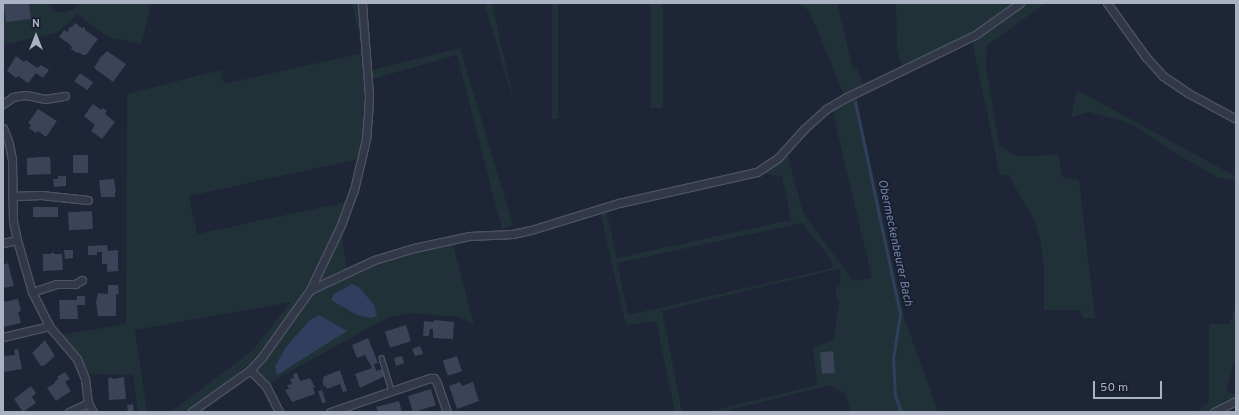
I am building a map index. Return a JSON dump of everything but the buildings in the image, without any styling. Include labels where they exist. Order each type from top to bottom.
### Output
[{"type":"street","points":[[191,412],[250,370],[269,348],[310,290],[341,225],[354,190],[366,138],[369,95],[362,3]]},
{"type":"street","points":[[310,290],[368,262],[414,248],[469,236],[513,234],[531,230],[619,202],[757,172],[778,158],[803,130],[826,109],[845,98],[975,35],[1020,3]]},
{"type":"street","points":[[1107,3],[1146,57],[1163,76],[1188,94],[1236,119]]},
{"type":"street","points":[[3,104],[13,97],[18,96],[26,95],[45,99],[65,96]]},
{"type":"street","points":[[3,128],[9,144],[12,159],[13,220],[17,240],[32,292],[49,326],[77,359],[85,379],[88,403],[92,412]]},
{"type":"street","points":[[12,196],[41,195],[88,200]]},
{"type":"street","points":[[3,242],[17,240]]},
{"type":"street","points":[[32,292],[56,284],[75,284],[82,280]]},
{"type":"street","points":[[3,337],[49,326]]},
{"type":"street","points":[[250,370],[266,386],[279,412]]},
{"type":"street","points":[[330,412],[430,378],[434,378],[447,412]]},
{"type":"street","points":[[1214,412],[1236,401]]},
{"type":"street","points":[[69,412],[88,403]]},
{"type":"lane","points":[[382,358],[392,391]]},
{"type":"shaded area","points":[[8,3],[49,3],[56,11],[66,12],[79,6],[81,3],[152,3],[141,44],[108,37],[77,14],[59,32],[3,45],[3,9]]},
{"type":"shaded area","points":[[352,3],[359,3],[363,53]]},
{"type":"shaded area","points":[[484,3],[492,3],[515,107]]},
{"type":"shaded area","points":[[552,3],[558,3],[558,119],[552,119]]},
{"type":"shaded area","points":[[651,3],[663,3],[663,108],[651,108]]},
{"type":"shaded area","points":[[798,3],[837,3],[853,69],[858,69],[863,86],[844,95],[809,11]]},
{"type":"shaded area","points":[[896,3],[1013,3],[973,32],[902,67],[897,50]]},
{"type":"shaded area","points":[[1024,3],[1046,3],[987,45],[986,68],[999,145],[1016,156],[1059,155],[1062,177],[1079,180],[1095,318],[1083,318],[1080,310],[1044,310],[1044,269],[1041,243],[1035,222],[1009,176],[1006,174],[1000,176],[972,40]]},
{"type":"shaded area","points":[[460,48],[513,225],[502,229],[457,55],[373,79],[372,70]]},
{"type":"shaded area","points":[[363,53],[366,120],[359,159],[189,196],[197,234],[347,202],[328,247],[310,281],[279,330],[250,363],[234,377],[183,412],[171,412],[253,350],[291,302],[135,330],[147,412],[138,412],[133,375],[86,374],[76,352],[60,335],[126,324],[127,94],[221,70],[224,84]]},
{"type":"shaded area","points":[[1077,90],[1233,175],[1236,175],[1236,181],[1217,177],[1175,153],[1136,127],[1123,121],[1089,112],[1071,117]]},
{"type":"shaded area","points":[[856,95],[904,317],[938,412],[851,412],[845,394],[830,385],[721,412],[706,412],[817,385],[813,348],[833,340],[839,305],[839,300],[836,295],[836,288],[840,285],[841,268],[662,311],[682,412],[675,412],[656,321],[626,325],[600,211],[606,209],[617,258],[791,220],[782,176],[761,173],[787,152],[803,213],[853,281],[872,278],[832,109]],"holes":[[[802,223],[831,259],[833,268],[628,315],[617,263]]]},
{"type":"shaded area","points":[[341,231],[347,268],[322,280],[317,277]]},
{"type":"shaded area","points":[[452,241],[474,324],[459,317],[413,313],[387,318],[269,383],[255,369],[315,291],[384,259]]},
{"type":"shaded area","points":[[1236,305],[1236,355],[1226,391],[1236,395],[1236,398],[1226,400],[1210,412],[1197,412],[1209,402],[1209,324],[1229,324]]},
{"type":"water","points":[[352,284],[360,288],[374,305],[377,316],[371,318],[357,315],[331,300],[334,294]]},
{"type":"water","points":[[319,315],[347,331],[277,375],[275,366],[286,347],[310,320]]},
{"type":"waterway","name":"Obermeckenbeurer Bach","points":[[855,102],[900,314],[893,358],[895,396],[901,412]]}]
